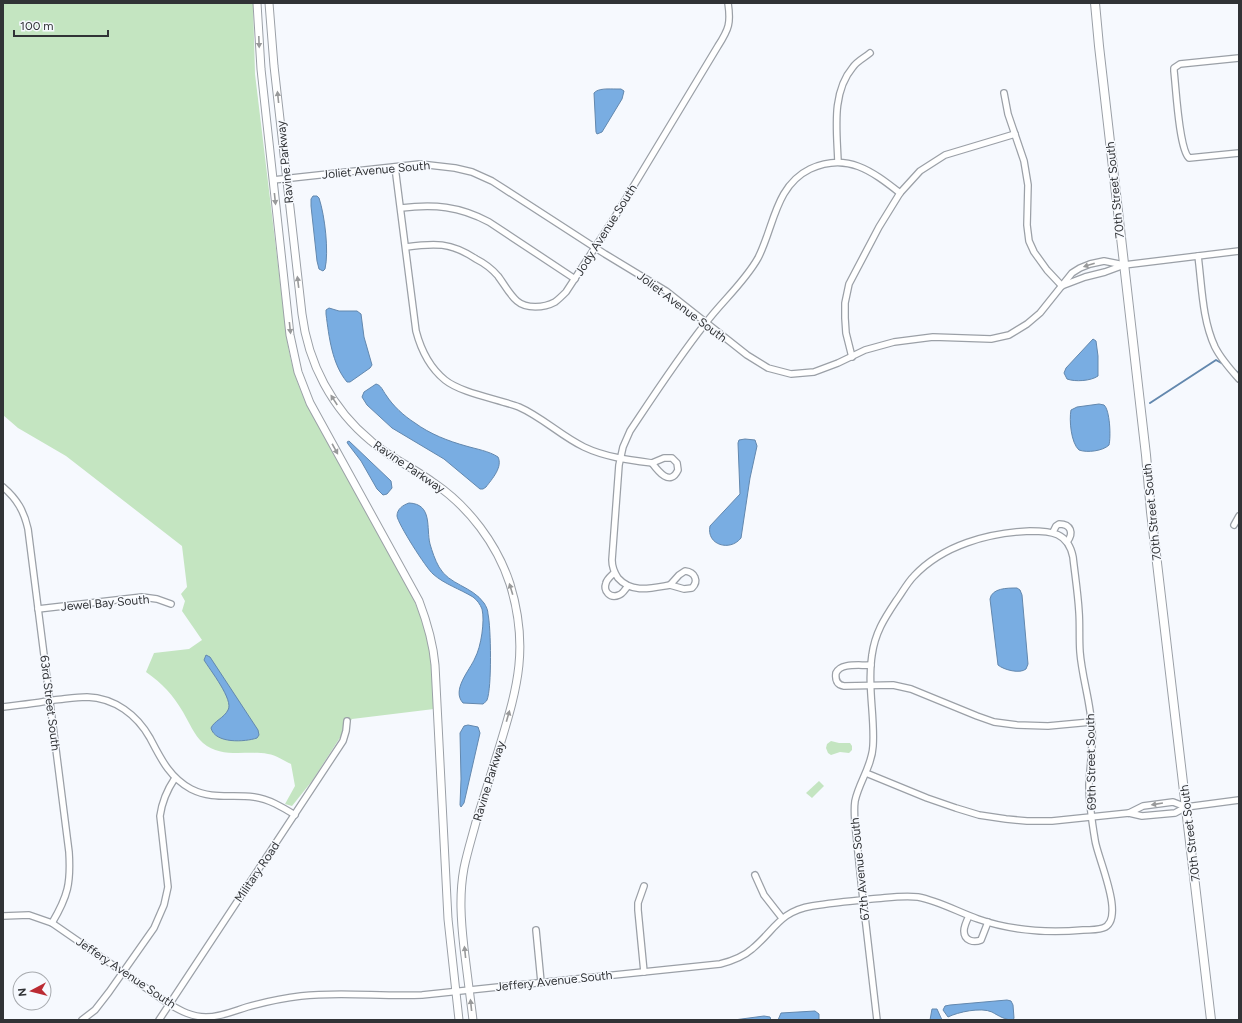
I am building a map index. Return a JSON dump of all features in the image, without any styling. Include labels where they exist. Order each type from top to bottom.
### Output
[{"type":"main road","name":"70th Street South","points":[[1095,3],[1146,455],[1151,512],[1211,1020]]},
{"type":"street","name":"Ravine Parkway","points":[[257,3],[261,69],[290,335],[294,359],[301,382],[312,408],[419,600],[432,642],[435,665],[448,919],[459,1020]]},
{"type":"street","name":"Ravine Parkway","points":[[269,3],[286,179],[303,322],[312,358],[325,386],[339,407],[363,434],[384,452],[443,490],[469,514],[487,537],[498,557],[509,581],[515,604],[520,641],[520,661],[517,681],[510,710],[465,861],[462,878],[461,911],[473,1020]]},
{"type":"street","name":"Jody Avenue South","points":[[406,247],[426,244],[440,244],[448,246],[466,253],[489,268],[517,301],[525,305],[542,306],[554,303],[566,292],[613,220],[727,33],[730,15],[728,3]]},
{"type":"street","points":[[838,162],[837,114],[839,96],[845,79],[852,67],[870,53]]},
{"type":"street","points":[[1239,58],[1179,65],[1174,68],[1182,139],[1186,155],[1189,158],[1239,153]]},
{"type":"street","points":[[1004,93],[1024,161],[1028,185],[1027,225],[1029,240],[1034,252],[1047,270],[1062,286]]},
{"type":"street","points":[[852,357],[846,334],[845,318],[845,303],[850,284],[879,227],[900,193],[920,170],[945,155],[1015,134]]},
{"type":"street","points":[[670,584],[639,588],[628,586],[614,573],[612,560],[620,458],[630,431],[705,323],[740,285],[754,265],[761,251],[780,201],[788,187],[796,178],[806,171],[822,165],[838,162],[851,164],[865,169],[876,175],[900,193]]},
{"type":"street","name":"Joliet Avenue South","points":[[273,180],[420,164],[437,165],[472,172],[492,181],[595,248],[666,291],[747,355],[768,368],[791,374],[814,372],[852,357],[865,350],[902,341],[932,337],[991,339],[1009,335],[1027,324],[1040,313],[1072,273],[1090,264],[1104,261],[1124,265]]},
{"type":"street","points":[[395,167],[416,331],[422,351],[438,374],[458,387],[520,408],[584,447],[599,453],[620,458],[652,463],[664,458],[670,458],[676,461],[678,470],[673,476],[666,477],[662,475],[652,463]]},
{"type":"street","points":[[401,208],[441,206],[453,208],[480,217],[575,279]]},
{"type":"street","name":"Joliet Avenue South","points":[[1062,286],[1085,276],[1105,272],[1124,265],[1239,251]]},
{"type":"street","points":[[1198,256],[1206,316],[1215,348],[1227,366],[1239,379]]},
{"type":"street","name":"63rd Street South","points":[[3,487],[18,502],[26,520],[69,852],[70,875],[67,892],[52,923]]},
{"type":"street","points":[[1234,525],[1239,516]]},
{"type":"street","name":"67th Avenue South","points":[[877,1020],[854,813],[858,792],[872,753],[873,744],[870,665],[874,642],[881,622],[913,576],[949,550],[992,535],[1016,532],[1053,532],[1059,524],[1070,528],[1071,533],[1067,542]]},
{"type":"street","points":[[1053,532],[1061,536],[1067,542]]},
{"type":"street","name":"69th Street South","points":[[1067,542],[1072,552],[1080,613],[1080,651],[1091,722],[1092,743],[1089,789],[1092,817],[1095,843],[1106,876],[1112,903],[1113,915],[1110,923]]},
{"type":"street","points":[[614,573],[606,583],[605,588],[608,594],[617,596],[621,594],[628,586]]},
{"type":"street","name":"Jewel Bay South","points":[[38,609],[142,598],[157,599],[171,604]]},
{"type":"street","points":[[870,665],[842,667],[837,670],[837,682],[842,686],[893,685],[911,689],[994,722],[1017,725],[1048,726],[1091,722]]},
{"type":"street","points":[[3,707],[80,697],[93,697],[107,700],[124,708],[141,724],[162,762],[175,778],[191,789],[214,796],[246,796],[260,798],[278,805],[295,815]]},
{"type":"street","name":"Military Road","points":[[159,1020],[343,741],[347,721]]},
{"type":"street","points":[[866,773],[927,798],[979,814],[1027,821],[1052,821],[1129,813],[1142,816],[1175,813],[1186,807],[1239,800]]},
{"type":"street","points":[[82,1020],[101,1004],[154,928],[166,898],[168,887],[160,816],[166,792],[175,778]]},
{"type":"street","points":[[1129,813],[1143,806],[1174,802],[1186,807]]},
{"type":"street","points":[[755,875],[764,895],[782,918]]},
{"type":"street","points":[[644,886],[638,906],[644,972]]},
{"type":"street","name":"Jeffery Avenue South","points":[[3,916],[29,915],[52,923],[169,1004],[196,1016],[210,1017],[270,1001],[307,995],[353,993],[405,996],[716,965],[732,961],[752,950],[782,918],[796,911],[808,907],[863,900],[904,896],[920,898],[936,902],[969,916],[988,922],[1010,928],[1031,930],[1063,932],[1104,928],[1110,923]]},
{"type":"street","points":[[969,916],[964,931],[966,938],[970,941],[976,942],[981,940],[988,922]]},
{"type":"street","points":[[536,930],[541,982]]},
{"type":"green space","points":[[3,3],[253,3],[255,74],[287,340],[293,367],[310,410],[415,602],[421,617],[431,661],[434,709],[352,719],[312,781],[292,806],[285,804],[295,786],[291,764],[271,755],[260,753],[234,753],[218,751],[210,748],[197,736],[171,695],[162,685],[146,672],[154,653],[189,649],[202,640],[182,611],[185,601],[181,594],[187,587],[182,546],[66,456],[18,428],[3,415]]},
{"type":"green space","points":[[831,741],[850,743],[852,750],[849,753],[840,752],[831,755],[828,753],[826,748],[827,744]]},
{"type":"green space","points":[[819,781],[824,786],[812,798],[806,793]]},
{"type":"water","points":[[607,89],[621,89],[624,91],[622,99],[602,132],[597,134],[594,93],[596,91]]},
{"type":"water","points":[[313,196],[317,196],[319,198],[325,224],[327,253],[325,269],[323,271],[319,269],[317,261],[311,206],[311,199]]},
{"type":"water","points":[[329,308],[339,311],[357,311],[361,314],[364,337],[372,365],[350,382],[347,382],[342,375],[332,350],[326,314],[326,310]]},
{"type":"water","points":[[1093,339],[1096,341],[1098,376],[1083,380],[1067,379],[1064,373],[1066,368]]},
{"type":"water","points":[[376,384],[381,387],[399,410],[421,427],[433,434],[498,457],[498,469],[486,487],[480,489],[444,459],[392,428],[367,405],[362,397],[364,392]]},
{"type":"water","points":[[1099,404],[1104,405],[1108,412],[1110,430],[1109,445],[1103,449],[1095,451],[1079,450],[1076,447],[1071,431],[1071,410],[1077,407]]},
{"type":"water","points":[[739,440],[755,440],[757,446],[750,478],[741,538],[731,545],[720,544],[715,542],[712,538],[710,526],[740,494],[738,443]]},
{"type":"water","points":[[349,441],[391,481],[392,488],[387,494],[383,495],[377,489],[361,461],[348,444],[347,442]]},
{"type":"water","points":[[409,503],[417,504],[425,512],[431,547],[436,561],[443,573],[454,582],[479,597],[487,608],[490,631],[490,683],[487,700],[483,704],[463,703],[459,692],[460,686],[475,658],[481,641],[483,627],[482,609],[473,597],[437,578],[425,564],[407,536],[397,516],[398,511]]},
{"type":"water","points":[[1017,588],[1020,590],[1022,595],[1028,664],[1026,669],[1020,671],[1008,670],[998,665],[990,599],[991,595],[997,591]]},
{"type":"water","points":[[206,655],[210,657],[258,730],[259,735],[257,738],[238,741],[218,737],[214,733],[211,728],[214,723],[226,713],[229,705],[225,692],[204,660]]},
{"type":"water","points":[[468,725],[478,727],[480,733],[464,803],[461,807],[460,733],[464,726]]},
{"type":"water","points":[[1007,1000],[1011,1001],[1013,1005],[1013,1020],[1005,1019],[992,1012],[982,1010],[958,1013],[948,1017],[943,1010],[945,1006],[950,1005]]},
{"type":"water","points":[[932,1009],[937,1009],[942,1020],[930,1020]]},
{"type":"water","points":[[815,1011],[819,1014],[819,1020],[778,1020],[781,1013]]},
{"type":"water","points":[[764,1016],[770,1017],[771,1020],[734,1020]]},
{"type":"waterway","points":[[1150,403],[1216,360],[1225,365]]},
{"type":"waterway","points":[[1234,370],[1239,373]]}]
